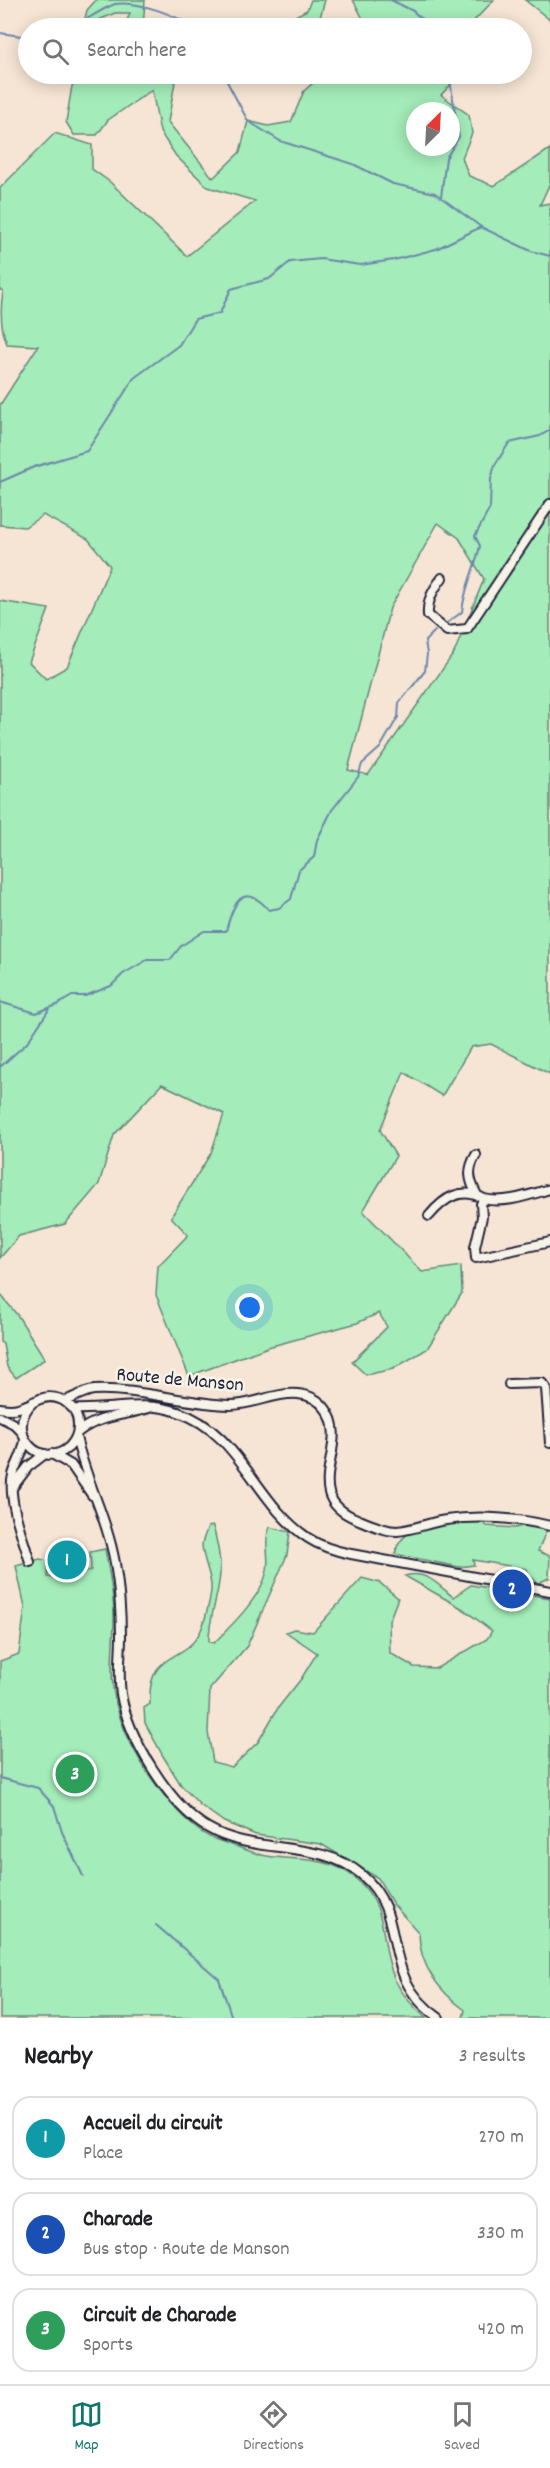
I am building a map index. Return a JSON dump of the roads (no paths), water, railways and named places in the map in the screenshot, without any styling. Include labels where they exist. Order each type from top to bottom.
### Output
[{"type":"street","points":[[442,578],[432,592],[427,605],[428,615],[447,631],[467,629],[550,504]]},
{"type":"street","points":[[476,1155],[470,1166],[471,1183],[480,1197],[482,1217],[475,1247],[476,1258],[550,1242]]},
{"type":"street","points":[[429,1216],[450,1196],[461,1193],[493,1201],[517,1198],[550,1188]]},
{"type":"street","points":[[509,1384],[542,1383],[546,1388],[550,1443]]},
{"type":"street","name":"Route de Manson","points":[[64,1401],[91,1391],[174,1397],[229,1405],[243,1405],[289,1394],[309,1396],[325,1407],[332,1421],[334,1437],[327,1487],[337,1506],[348,1515],[396,1531],[468,1518],[509,1520],[550,1526]]},
{"type":"street","points":[[0,1408],[17,1409],[49,1397],[64,1401],[77,1416],[77,1435],[81,1458],[111,1540],[118,1582],[122,1700],[134,1733],[165,1786],[191,1816],[219,1834],[254,1845],[327,1856],[362,1875],[376,1889],[387,1910],[396,1955],[407,1986],[417,2001],[439,2018]]},
{"type":"street","points":[[33,1402],[23,1416],[22,1432],[25,1440],[33,1448],[71,1465],[102,1512]]},
{"type":"street","points":[[73,1409],[94,1410],[134,1404],[154,1406],[189,1416],[220,1437],[275,1505],[297,1530],[309,1539],[351,1554],[550,1590]]},
{"type":"street","points":[[11,1490],[28,1467],[49,1454],[63,1451],[90,1423],[154,1406]]},
{"type":"street","points":[[0,1417],[14,1424],[22,1432]]},
{"type":"street","points":[[25,1440],[24,1452],[13,1473],[11,1490],[30,1562]]},
{"type":"waterway","points":[[391,0],[413,11],[421,18]]},
{"type":"waterway","points":[[90,18],[115,4],[125,3],[158,10],[178,18]]},
{"type":"waterway","points":[[0,33],[18,36]]},
{"type":"waterway","points":[[228,84],[248,121],[280,141],[353,164],[393,184],[435,193],[481,227],[531,251],[550,256]]},
{"type":"waterway","points":[[441,197],[446,158],[459,137],[451,84]]},
{"type":"waterway","points":[[0,482],[34,467],[87,451],[134,378],[179,345],[195,319],[220,313],[231,289],[269,279],[290,262],[321,259],[360,265],[394,260],[436,249],[481,227]]},
{"type":"waterway","points":[[447,623],[462,612],[480,546],[475,536],[490,508],[491,479],[495,465],[509,443],[540,436],[550,430]]},
{"type":"waterway","points":[[0,1002],[36,1013],[72,996],[85,996],[111,986],[123,974],[147,960],[170,960],[181,946],[204,931],[226,931],[232,912],[240,899],[245,896],[260,901],[269,910],[279,908],[291,899],[299,870],[314,857],[317,840],[332,810],[358,777],[362,764],[380,748],[398,717],[399,703],[425,671],[427,654],[425,641],[435,631]]},
{"type":"waterway","points":[[0,1067],[27,1043],[50,1008]]},
{"type":"waterway","points":[[0,1778],[38,1788],[54,1806],[62,1832],[83,1876]]},
{"type":"waterway","points":[[156,1925],[219,1979],[232,2018]]},
{"type":"place","name":"Accueil du circuit","points":[[67,1560]]},
{"type":"place","name":"Charade","points":[[512,1589]]},
{"type":"place","name":"Circuit de Charade","points":[[75,1774]]}]
